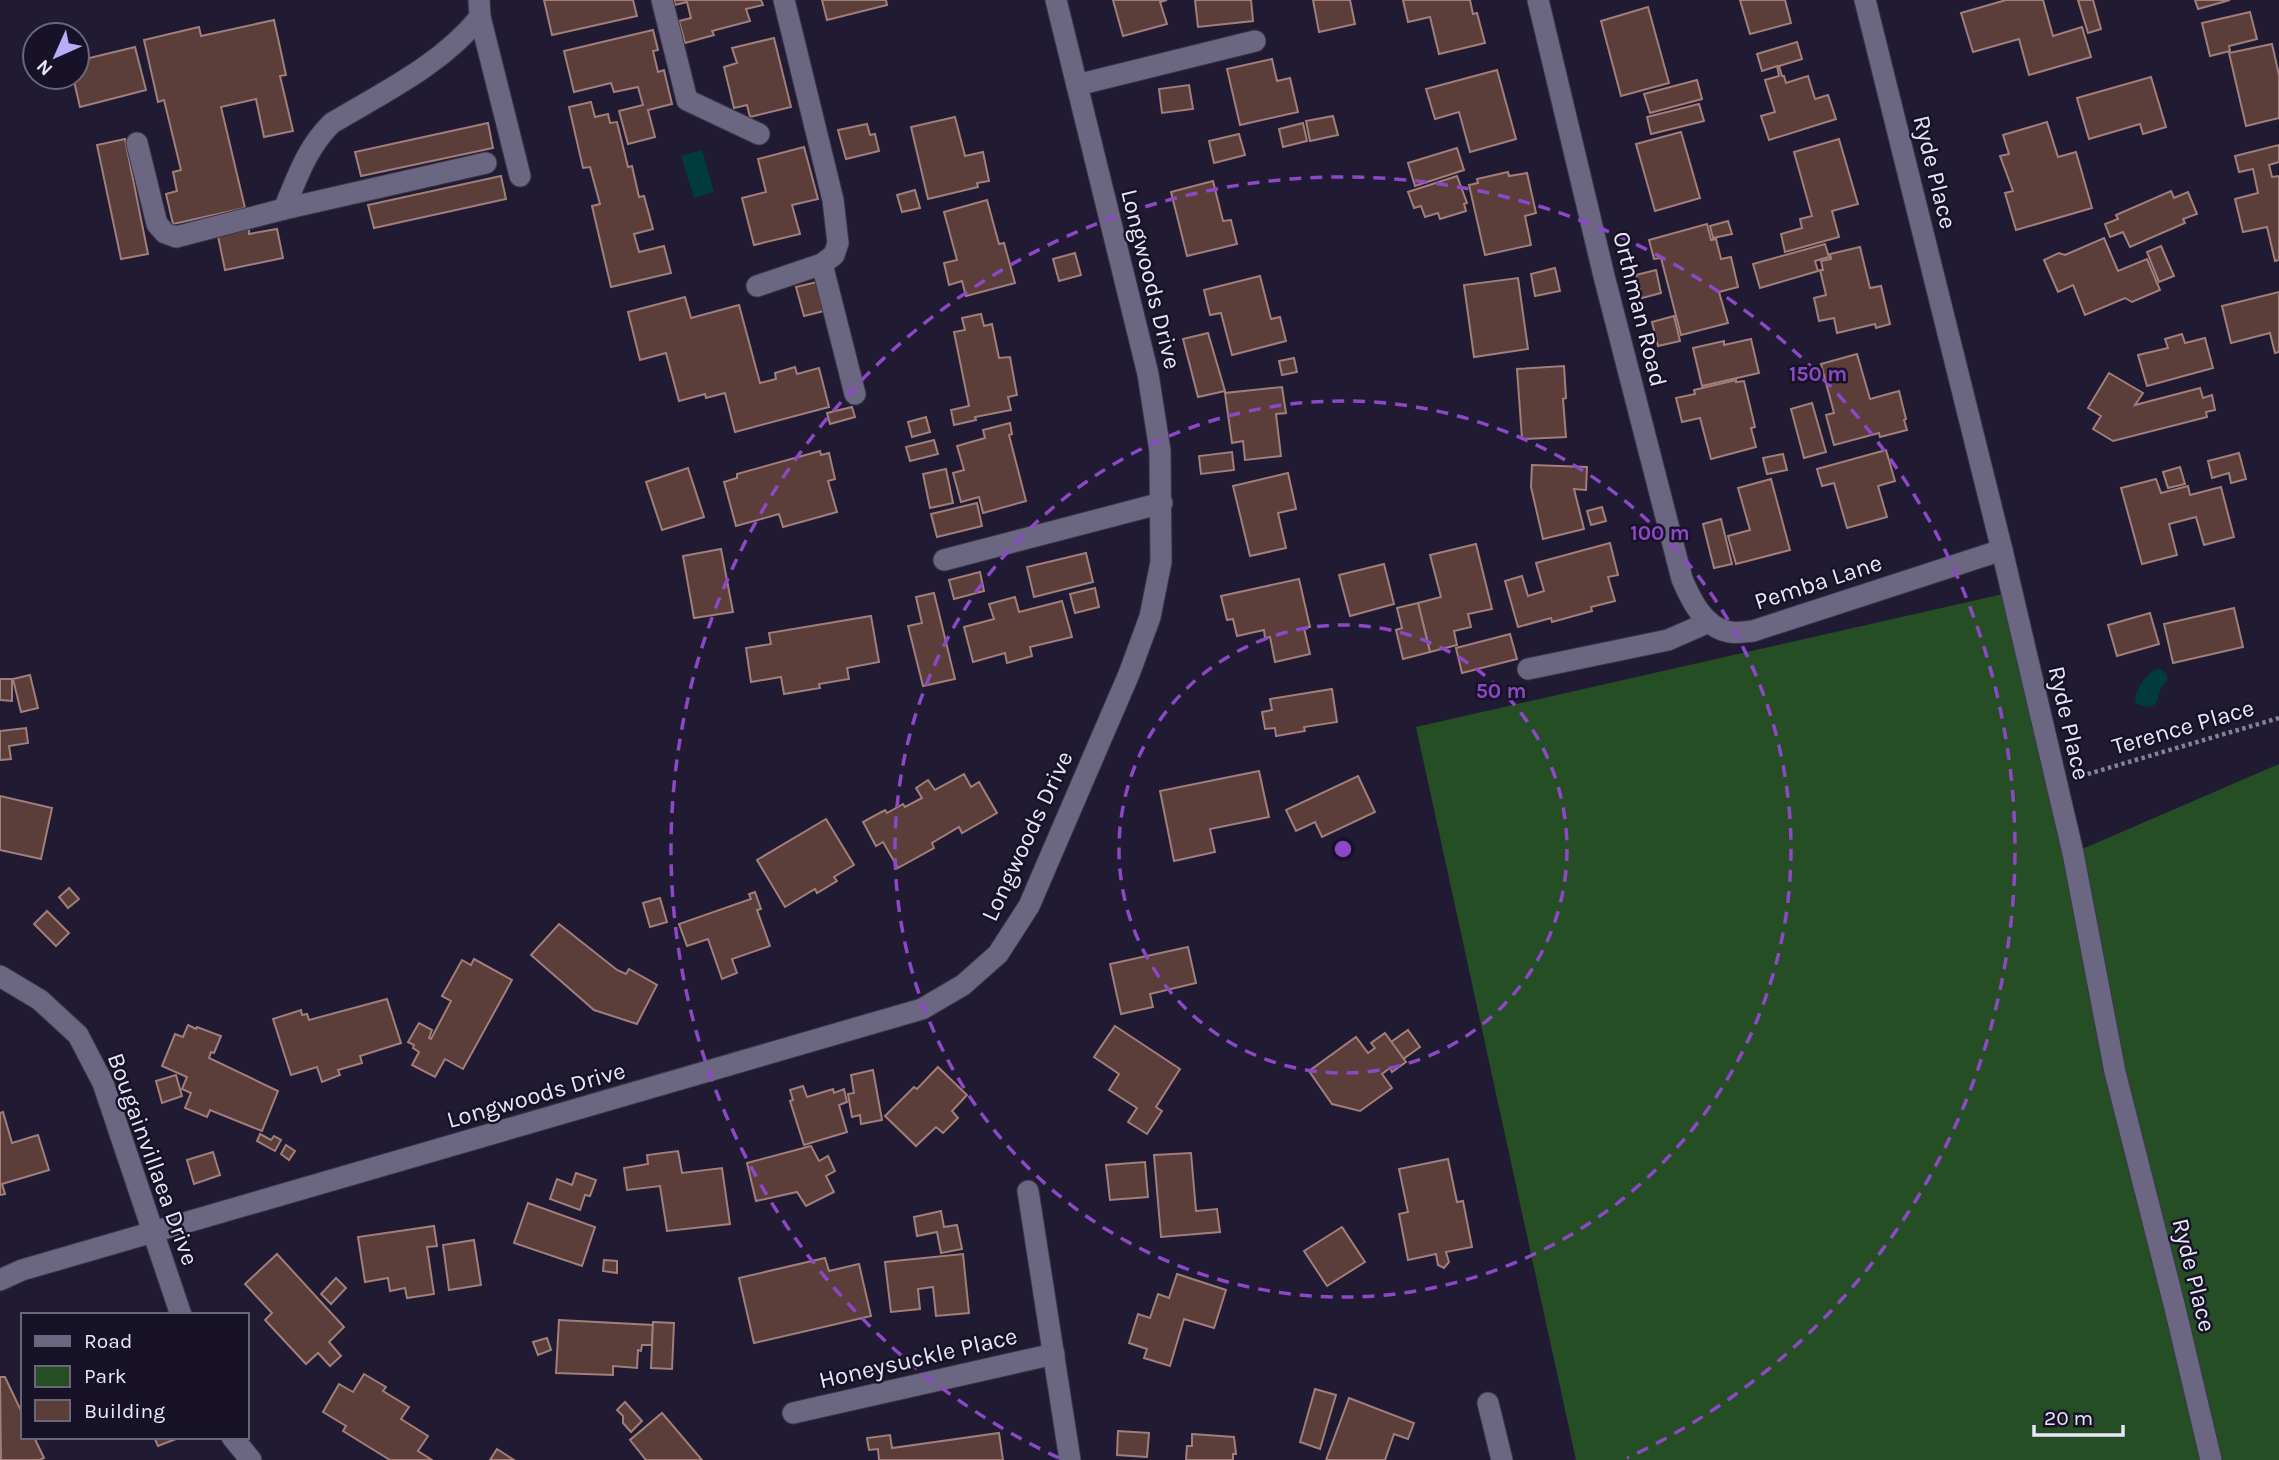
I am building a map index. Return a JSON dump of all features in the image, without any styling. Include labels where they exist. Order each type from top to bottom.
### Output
[{"type":"street","points":[[662,0],[687,100],[759,134]]},
{"type":"street","points":[[757,286],[822,264],[834,256],[838,243],[836,222],[784,0]]},
{"type":"street","name":"Longwoods Drive","points":[[0,1280],[22,1270],[922,1009],[962,985],[998,954],[1029,906],[1129,674],[1150,617],[1161,562],[1160,451],[1148,374],[1056,0]]},
{"type":"street","name":"Orthman Road","points":[[1538,0],[1604,276],[1682,579],[1692,603],[1709,622]]},
{"type":"street","name":"Ryde Place","points":[[1865,0],[2002,550],[2073,853],[2115,1072],[2211,1460]]},
{"type":"street","points":[[479,8],[520,176]]},
{"type":"street","points":[[284,209],[309,149],[319,135],[332,123],[432,63],[453,47],[479,8]]},
{"type":"street","points":[[1077,85],[1255,41]]},
{"type":"street","points":[[137,143],[157,224],[165,233],[176,237],[284,209],[486,163]]},
{"type":"street","points":[[822,264],[855,394]]},
{"type":"street","points":[[944,559],[1162,503]]},
{"type":"street","name":"Pemba Lane","points":[[1709,622],[1728,632],[1753,631],[2002,550]]},
{"type":"street","points":[[1528,669],[1668,640],[1709,622]]},
{"type":"street","name":"Bougainvillaea Drive","points":[[0,976],[40,1000],[78,1035],[103,1083],[180,1313]]},
{"type":"street","name":"Honeysuckle Place","points":[[1028,1191],[1070,1460]]},
{"type":"street","name":"Honeysuckle Place","points":[[793,1413],[1054,1354]]},
{"type":"street","points":[[1488,1403],[1502,1460]]},
{"type":"street","points":[[234,1439],[251,1460]]},
{"type":"path","name":"Terence Place","points":[[2057,783],[2279,718]]},
{"type":"green space","points":[[2012,592],[2073,853],[2279,764],[2279,1460],[1576,1460],[1416,727]]},
{"type":"shaded area","points":[[702,150],[714,192],[694,198],[681,156]]},
{"type":"shaded area","points":[[2160,668],[2168,679],[2160,690],[2156,704],[2148,707],[2137,704],[2135,699],[2141,684],[2147,676]]},
{"type":"building","points":[[544,0],[633,0],[637,16],[552,35]]},
{"type":"building","points":[[674,0],[761,0],[763,5],[746,9],[750,21],[712,31],[714,35],[685,43],[679,21],[691,18],[687,2],[675,5]]},
{"type":"building","points":[[822,0],[886,0],[887,5],[827,20]]},
{"type":"building","points":[[1113,0],[1167,0],[1160,2],[1167,24],[1123,36]]},
{"type":"building","points":[[1195,0],[1251,0],[1253,21],[1198,27]]},
{"type":"building","points":[[1313,0],[1350,0],[1355,24],[1319,32]]},
{"type":"building","points":[[1403,0],[1470,0],[1473,14],[1477,13],[1485,43],[1439,54],[1430,17],[1408,22]]},
{"type":"building","points":[[1740,0],[1785,0],[1791,23],[1750,34]]},
{"type":"building","points":[[2006,0],[2043,0],[2053,36],[2082,27],[2091,57],[2029,75],[2019,39],[1973,52],[1961,13]]},
{"type":"building","points":[[2078,0],[2093,0],[2101,29],[2088,33]]},
{"type":"building","points":[[2195,0],[2230,0],[2198,9]]},
{"type":"building","points":[[1648,7],[1669,83],[1621,96],[1601,21]]},
{"type":"building","points":[[2250,12],[2257,39],[2229,46],[2230,51],[2210,56],[2202,23]]},
{"type":"building","points":[[274,20],[286,75],[280,76],[293,131],[264,137],[256,99],[221,107],[245,208],[173,224],[166,194],[177,191],[173,172],[181,170],[164,100],[158,102],[144,40],[199,27],[201,36]]},
{"type":"building","points":[[653,30],[658,50],[653,51],[658,72],[664,70],[672,104],[648,110],[655,137],[628,144],[619,111],[643,105],[638,87],[614,92],[611,83],[574,92],[564,51]]},
{"type":"building","points":[[774,38],[791,107],[750,117],[747,105],[734,108],[724,67],[737,63],[732,48]]},
{"type":"building","points":[[1797,42],[1802,59],[1779,66],[1782,76],[1786,83],[1808,76],[1815,99],[1828,95],[1836,119],[1769,140],[1761,116],[1775,112],[1765,80],[1779,76],[1777,66],[1762,71],[1757,54]]},
{"type":"building","points":[[2272,44],[2279,75],[2279,118],[2246,126],[2229,53]]},
{"type":"building","points":[[135,47],[146,90],[80,107],[76,91],[91,91],[91,58]]},
{"type":"building","points":[[1272,59],[1277,81],[1290,78],[1298,112],[1240,125],[1227,69]]},
{"type":"building","points":[[1497,70],[1516,139],[1470,152],[1459,112],[1435,119],[1426,89]]},
{"type":"building","points":[[2151,77],[2166,127],[2143,134],[2140,124],[2089,139],[2077,98]]},
{"type":"building","points":[[1697,80],[1702,99],[1650,113],[1644,94]]},
{"type":"building","points":[[1189,85],[1193,109],[1162,113],[1159,89]]},
{"type":"building","points":[[591,102],[595,117],[608,114],[610,123],[617,122],[628,167],[632,166],[639,197],[644,196],[653,229],[634,234],[639,252],[664,246],[671,273],[611,287],[592,206],[600,204],[590,167],[583,168],[569,107]]},
{"type":"building","points":[[1699,104],[1704,121],[1651,134],[1647,117]]},
{"type":"building","points":[[1333,116],[1338,135],[1310,141],[1306,121]]},
{"type":"building","points":[[955,117],[965,156],[983,152],[989,181],[977,183],[978,187],[928,199],[911,127]]},
{"type":"building","points":[[2047,122],[2058,157],[2076,152],[2092,208],[2016,230],[2005,193],[2013,191],[2000,156],[2009,154],[2003,135]]},
{"type":"building","points":[[488,123],[493,148],[361,176],[355,152]]},
{"type":"building","points":[[1303,123],[1307,141],[1283,147],[1279,129]]},
{"type":"building","points":[[867,124],[870,135],[875,134],[879,151],[846,159],[838,130]]},
{"type":"building","points":[[1681,132],[1700,198],[1655,211],[1636,144]]},
{"type":"building","points":[[1239,134],[1245,155],[1214,163],[1209,141]]},
{"type":"building","points":[[125,139],[148,254],[121,259],[97,145]]},
{"type":"building","points":[[1839,139],[1858,204],[1832,211],[1839,237],[1785,252],[1781,234],[1802,228],[1800,219],[1812,216],[1794,152]]},
{"type":"building","points":[[2279,145],[2279,162],[2269,165],[2272,177],[2279,176],[2279,260],[2275,261],[2267,227],[2243,232],[2235,199],[2258,193],[2253,169],[2239,172],[2235,156]]},
{"type":"building","points":[[804,147],[818,199],[792,205],[800,234],[754,245],[742,198],[766,192],[758,159]]},
{"type":"building","points":[[1457,148],[1464,170],[1415,186],[1408,163]]},
{"type":"building","points":[[1508,172],[1509,176],[1527,173],[1536,213],[1525,216],[1531,245],[1485,255],[1469,185],[1478,183],[1477,179]]},
{"type":"building","points":[[501,176],[506,199],[374,228],[368,205]]},
{"type":"building","points":[[1457,176],[1467,203],[1464,204],[1466,211],[1440,219],[1438,213],[1425,217],[1421,206],[1414,208],[1408,192]]},
{"type":"building","points":[[1213,181],[1223,221],[1231,220],[1237,244],[1187,256],[1171,192]]},
{"type":"building","points":[[915,190],[920,208],[902,212],[897,195]]},
{"type":"building","points":[[2171,191],[2174,198],[2188,192],[2197,214],[2183,219],[2185,223],[2130,247],[2123,232],[2110,237],[2105,224],[2118,219],[2116,215]]},
{"type":"building","points":[[987,200],[999,244],[1004,243],[1015,283],[966,296],[962,281],[949,285],[944,263],[957,260],[944,212]]},
{"type":"building","points":[[1728,221],[1732,234],[1713,238],[1710,226]]},
{"type":"building","points":[[1707,224],[1711,240],[1716,239],[1721,259],[1731,257],[1738,287],[1719,292],[1728,323],[1681,335],[1661,258],[1654,259],[1649,240]]},
{"type":"building","points":[[249,229],[249,234],[277,229],[283,258],[225,270],[218,236]]},
{"type":"building","points":[[2104,238],[2118,271],[2147,259],[2160,290],[2132,302],[2125,298],[2085,315],[2073,285],[2058,292],[2044,260],[2059,253],[2065,255]]},
{"type":"building","points":[[1825,244],[1829,257],[1815,261],[1818,271],[1760,288],[1753,264]]},
{"type":"building","points":[[2161,246],[2174,276],[2159,282],[2147,252]]},
{"type":"building","points":[[1860,247],[1870,288],[1881,286],[1890,324],[1876,328],[1875,324],[1837,333],[1834,318],[1819,321],[1814,298],[1826,295],[1820,270],[1823,270],[1821,261],[1831,259],[1830,254]]},
{"type":"building","points":[[1075,253],[1081,275],[1059,281],[1053,259]]},
{"type":"building","points":[[1555,268],[1560,291],[1535,296],[1531,274]]},
{"type":"building","points":[[1656,270],[1661,293],[1642,298],[1636,275]]},
{"type":"building","points":[[1260,276],[1271,319],[1280,317],[1286,341],[1232,355],[1221,313],[1210,315],[1204,290]]},
{"type":"building","points":[[1518,278],[1528,349],[1474,357],[1464,285]]},
{"type":"building","points":[[817,282],[824,311],[804,316],[796,287]]},
{"type":"building","points":[[2279,292],[2279,352],[2275,353],[2270,333],[2231,343],[2222,306]]},
{"type":"building","points":[[685,297],[691,318],[739,305],[760,383],[776,379],[775,373],[795,367],[797,374],[819,368],[829,407],[735,432],[725,393],[706,398],[705,394],[679,401],[666,353],[640,360],[628,312]]},
{"type":"building","points":[[981,314],[984,326],[992,324],[999,358],[1010,357],[1017,395],[1008,397],[1011,410],[975,417],[976,420],[954,425],[951,410],[969,406],[954,332],[965,330],[962,318]]},
{"type":"building","points":[[1674,316],[1680,341],[1658,346],[1652,322]]},
{"type":"building","points":[[1208,333],[1225,391],[1198,397],[1183,339]]},
{"type":"building","points":[[2182,334],[2185,343],[2205,338],[2213,368],[2147,386],[2138,355],[2168,348],[2165,339]]},
{"type":"building","points":[[1751,339],[1759,373],[1702,386],[1693,348],[1724,341],[1724,345]]},
{"type":"building","points":[[1857,354],[1870,399],[1899,391],[1907,430],[1880,437],[1879,433],[1834,445],[1826,415],[1834,413],[1821,364]]},
{"type":"building","points":[[1294,358],[1297,372],[1282,375],[1279,361]]},
{"type":"building","points":[[1564,366],[1566,437],[1522,439],[1517,369]]},
{"type":"building","points":[[2109,373],[2143,393],[2135,405],[2200,388],[2203,398],[2212,395],[2215,410],[2206,412],[2207,417],[2113,441],[2093,429],[2101,416],[2088,408]]},
{"type":"building","points":[[1736,380],[1744,381],[1755,427],[1751,428],[1756,447],[1711,459],[1700,418],[1682,422],[1676,398],[1695,394],[1694,390]]},
{"type":"building","points":[[1282,387],[1286,413],[1276,414],[1281,456],[1245,460],[1243,441],[1232,443],[1225,393]]},
{"type":"building","points":[[1812,403],[1826,452],[1804,458],[1791,409]]},
{"type":"building","points":[[852,407],[855,417],[830,424],[827,413]]},
{"type":"building","points":[[926,417],[930,432],[912,437],[908,422]]},
{"type":"building","points":[[1010,423],[1012,434],[1009,435],[1026,501],[983,513],[979,497],[961,502],[953,473],[964,470],[957,446],[985,438],[983,430]]},
{"type":"building","points":[[934,440],[938,454],[910,461],[906,447]]},
{"type":"building","points":[[1886,450],[1895,481],[1878,486],[1887,517],[1847,528],[1834,483],[1822,486],[1817,469]]},
{"type":"building","points":[[820,451],[821,455],[829,453],[835,479],[828,481],[837,512],[783,527],[779,514],[736,526],[724,482],[737,478],[737,474]]},
{"type":"building","points":[[1232,452],[1234,470],[1201,474],[1199,456]]},
{"type":"building","points":[[2239,453],[2246,479],[2231,483],[2229,473],[2212,478],[2208,461]]},
{"type":"building","points":[[1783,454],[1787,470],[1767,474],[1763,458]]},
{"type":"building","points":[[1532,465],[1587,467],[1586,490],[1574,489],[1584,529],[1543,539],[1531,487]]},
{"type":"building","points":[[2180,467],[2185,484],[2168,488],[2163,472]]},
{"type":"building","points":[[688,468],[704,517],[662,530],[646,482]]},
{"type":"building","points":[[946,469],[953,503],[930,508],[923,474]]},
{"type":"building","points":[[1288,473],[1296,509],[1278,513],[1286,548],[1250,556],[1233,486]]},
{"type":"building","points":[[1771,479],[1790,550],[1736,564],[1728,536],[1750,530],[1738,488]]},
{"type":"building","points":[[2156,479],[2161,493],[2188,486],[2190,495],[2221,487],[2234,537],[2204,545],[2196,517],[2169,524],[2177,555],[2142,564],[2121,488]]},
{"type":"building","points":[[977,503],[982,526],[937,537],[931,514]]},
{"type":"building","points":[[1602,507],[1606,521],[1591,525],[1587,511]]},
{"type":"building","points":[[1721,519],[1732,564],[1714,568],[1703,524]]},
{"type":"building","points":[[1610,543],[1618,575],[1608,577],[1615,601],[1591,607],[1592,611],[1552,622],[1551,618],[1518,627],[1505,581],[1522,576],[1528,596],[1544,591],[1536,563]]},
{"type":"building","points":[[1476,544],[1492,609],[1468,614],[1471,627],[1454,631],[1457,645],[1430,652],[1418,603],[1441,597],[1430,555]]},
{"type":"building","points":[[721,549],[733,612],[694,618],[683,556]]},
{"type":"building","points":[[1086,553],[1093,582],[1034,597],[1027,567]]},
{"type":"building","points":[[1384,564],[1394,604],[1350,616],[1339,575]]},
{"type":"building","points":[[980,572],[984,591],[954,599],[949,580]]},
{"type":"building","points":[[1299,579],[1310,627],[1304,628],[1310,654],[1275,662],[1270,637],[1265,638],[1264,630],[1237,636],[1233,619],[1227,620],[1221,596]]},
{"type":"building","points":[[1095,588],[1099,607],[1075,613],[1070,594]]},
{"type":"building","points":[[934,593],[955,679],[923,686],[908,626],[922,623],[916,597]]},
{"type":"building","points":[[1015,597],[1019,612],[1062,601],[1072,637],[1030,647],[1032,656],[1007,663],[1005,653],[973,662],[964,627],[994,619],[989,604]]},
{"type":"building","points":[[1418,603],[1430,652],[1403,659],[1396,630],[1402,628],[1397,608]]},
{"type":"building","points":[[2234,608],[2243,647],[2173,663],[2164,624]]},
{"type":"building","points":[[2150,613],[2159,644],[2117,656],[2108,625]]},
{"type":"building","points":[[871,616],[879,662],[847,668],[849,679],[819,684],[820,688],[784,694],[781,677],[751,682],[746,648],[771,644],[769,633]]},
{"type":"building","points":[[1510,634],[1517,659],[1462,673],[1456,648]]},
{"type":"building","points":[[30,675],[38,708],[21,712],[13,679]]},
{"type":"building","points":[[0,679],[12,679],[12,701],[0,700]]},
{"type":"building","points":[[1332,689],[1337,722],[1304,727],[1305,731],[1276,736],[1275,728],[1265,729],[1262,712],[1272,710],[1270,699]]},
{"type":"building","points":[[26,728],[28,743],[9,746],[11,759],[0,760],[0,731]]},
{"type":"building","points":[[1259,771],[1269,817],[1210,829],[1215,852],[1174,861],[1160,791]]},
{"type":"building","points":[[964,774],[971,787],[979,782],[997,813],[962,833],[959,827],[932,843],[934,848],[898,868],[883,842],[876,846],[863,822],[885,810],[887,813],[922,798],[916,788],[928,780],[935,790]]},
{"type":"building","points":[[1358,776],[1375,812],[1322,837],[1315,822],[1296,831],[1286,810]]},
{"type":"building","points":[[0,796],[52,808],[41,859],[0,850]]},
{"type":"building","points":[[826,819],[854,865],[834,877],[837,881],[817,893],[815,889],[785,907],[757,860]]},
{"type":"building","points":[[69,888],[79,899],[68,908],[59,897]]},
{"type":"building","points":[[755,892],[761,909],[757,910],[770,946],[732,959],[737,973],[722,979],[708,939],[687,946],[679,924],[751,899],[749,894]]},
{"type":"building","points":[[660,898],[667,922],[650,927],[643,903]]},
{"type":"building","points":[[47,911],[69,933],[56,946],[34,924]]},
{"type":"building","points":[[559,924],[617,970],[626,974],[629,969],[657,985],[637,1024],[594,1010],[531,955]]},
{"type":"building","points":[[1188,947],[1196,983],[1150,994],[1153,1007],[1121,1014],[1110,964]]},
{"type":"building","points":[[474,959],[512,980],[463,1069],[445,1059],[435,1077],[412,1065],[419,1052],[408,1042],[419,1023],[432,1030],[431,1039],[451,1001],[442,996],[462,960],[471,965]]},
{"type":"building","points":[[387,999],[401,1043],[360,1056],[362,1063],[338,1070],[340,1075],[322,1082],[317,1067],[291,1075],[273,1019],[301,1010],[302,1015],[307,1014],[309,1020]]},
{"type":"building","points":[[188,1025],[221,1036],[209,1058],[278,1091],[262,1131],[210,1110],[207,1117],[185,1108],[191,1093],[182,1089],[187,1077],[162,1066],[175,1034],[183,1037]]},
{"type":"building","points":[[1115,1026],[1180,1069],[1156,1107],[1162,1111],[1147,1134],[1128,1122],[1137,1108],[1109,1090],[1119,1074],[1094,1057]]},
{"type":"building","points":[[1408,1030],[1420,1047],[1403,1059],[1391,1042]]},
{"type":"building","points":[[1385,1033],[1406,1062],[1392,1072],[1390,1068],[1382,1074],[1392,1088],[1360,1111],[1332,1104],[1309,1071],[1356,1037],[1368,1053],[1375,1048],[1371,1043]]},
{"type":"building","points":[[938,1067],[967,1095],[952,1111],[958,1118],[943,1133],[936,1127],[916,1146],[885,1116]]},
{"type":"building","points":[[873,1070],[882,1120],[861,1124],[860,1115],[852,1117],[848,1094],[854,1093],[851,1075]]},
{"type":"building","points":[[176,1075],[182,1096],[162,1103],[156,1081]]},
{"type":"building","points":[[803,1086],[807,1097],[833,1089],[834,1093],[844,1089],[847,1102],[839,1105],[847,1132],[804,1145],[790,1101],[793,1100],[790,1090]]},
{"type":"building","points":[[3,1112],[12,1143],[38,1135],[49,1170],[2,1184],[5,1194],[0,1195],[0,1113]]},
{"type":"building","points":[[260,1134],[271,1140],[274,1136],[281,1140],[275,1151],[257,1141]]},
{"type":"building","points":[[286,1145],[295,1151],[289,1160],[281,1154]]},
{"type":"building","points":[[811,1146],[819,1161],[828,1156],[835,1171],[826,1176],[834,1192],[806,1206],[797,1192],[756,1201],[747,1163]]},
{"type":"building","points":[[678,1151],[682,1173],[722,1168],[730,1224],[667,1231],[660,1186],[627,1190],[624,1168],[648,1164],[647,1155]]},
{"type":"building","points":[[213,1152],[220,1175],[194,1184],[187,1160]]},
{"type":"building","points":[[1191,1153],[1196,1211],[1217,1209],[1220,1232],[1161,1237],[1154,1155]]},
{"type":"building","points":[[1448,1159],[1457,1202],[1463,1201],[1472,1247],[1446,1252],[1449,1262],[1444,1268],[1438,1265],[1436,1254],[1408,1260],[1399,1214],[1408,1212],[1399,1169]]},
{"type":"building","points":[[1145,1162],[1148,1197],[1110,1200],[1106,1165]]},
{"type":"building","points":[[576,1173],[596,1180],[590,1196],[585,1195],[580,1210],[550,1199],[557,1179],[572,1185]]},
{"type":"building","points":[[528,1203],[595,1227],[582,1266],[514,1243]]},
{"type":"building","points":[[941,1211],[944,1227],[957,1225],[962,1249],[941,1253],[937,1232],[917,1236],[914,1217]]},
{"type":"building","points":[[434,1226],[437,1246],[427,1247],[434,1294],[407,1298],[405,1288],[390,1291],[388,1278],[365,1282],[358,1237]]},
{"type":"building","points":[[1342,1227],[1365,1262],[1327,1286],[1304,1251]]},
{"type":"building","points":[[474,1240],[481,1285],[449,1290],[443,1245]]},
{"type":"building","points":[[277,1254],[344,1327],[329,1342],[341,1356],[330,1366],[318,1353],[306,1364],[265,1320],[272,1313],[245,1284]]},
{"type":"building","points":[[963,1254],[969,1313],[936,1316],[933,1287],[918,1289],[920,1309],[891,1312],[885,1262]]},
{"type":"building","points":[[825,1258],[829,1271],[859,1264],[871,1316],[754,1343],[739,1278]]},
{"type":"building","points":[[604,1260],[617,1261],[617,1273],[603,1271]]},
{"type":"building","points":[[1177,1274],[1226,1290],[1214,1328],[1184,1319],[1170,1366],[1144,1358],[1147,1349],[1129,1343],[1138,1314],[1150,1318],[1158,1294],[1169,1298]]},
{"type":"building","points":[[336,1278],[346,1288],[331,1304],[321,1294]]},
{"type":"building","points":[[559,1320],[653,1325],[652,1345],[642,1345],[641,1351],[638,1350],[637,1368],[613,1366],[613,1375],[556,1373]]},
{"type":"building","points":[[653,1322],[674,1323],[672,1369],[651,1368]]},
{"type":"building","points":[[547,1338],[551,1350],[538,1355],[533,1342]]},
{"type":"building","points":[[364,1374],[386,1387],[383,1391],[409,1407],[401,1419],[428,1436],[418,1451],[432,1460],[390,1460],[343,1431],[346,1426],[323,1412],[339,1384],[353,1392]]},
{"type":"building","points":[[0,1377],[5,1377],[21,1411],[21,1439],[35,1439],[44,1458],[1,1460]]},
{"type":"building","points":[[1315,1389],[1336,1395],[1320,1449],[1300,1442]]},
{"type":"building","points":[[1349,1398],[1414,1423],[1408,1439],[1394,1434],[1385,1460],[1326,1460]]},
{"type":"building","points":[[625,1402],[642,1421],[631,1432],[617,1410]]},
{"type":"building","points":[[662,1413],[702,1460],[646,1460],[630,1440]]},
{"type":"building","points":[[1118,1431],[1149,1433],[1147,1457],[1117,1455]]},
{"type":"building","points":[[999,1433],[1003,1460],[879,1460],[878,1449],[869,1450],[867,1438],[890,1435],[892,1448]]},
{"type":"building","points":[[1192,1434],[1234,1437],[1236,1454],[1233,1454],[1233,1460],[1186,1460],[1187,1446],[1192,1446]]},
{"type":"building","points":[[155,1439],[176,1439],[158,1446]]},
{"type":"building","points":[[497,1449],[514,1460],[490,1460]]}]
